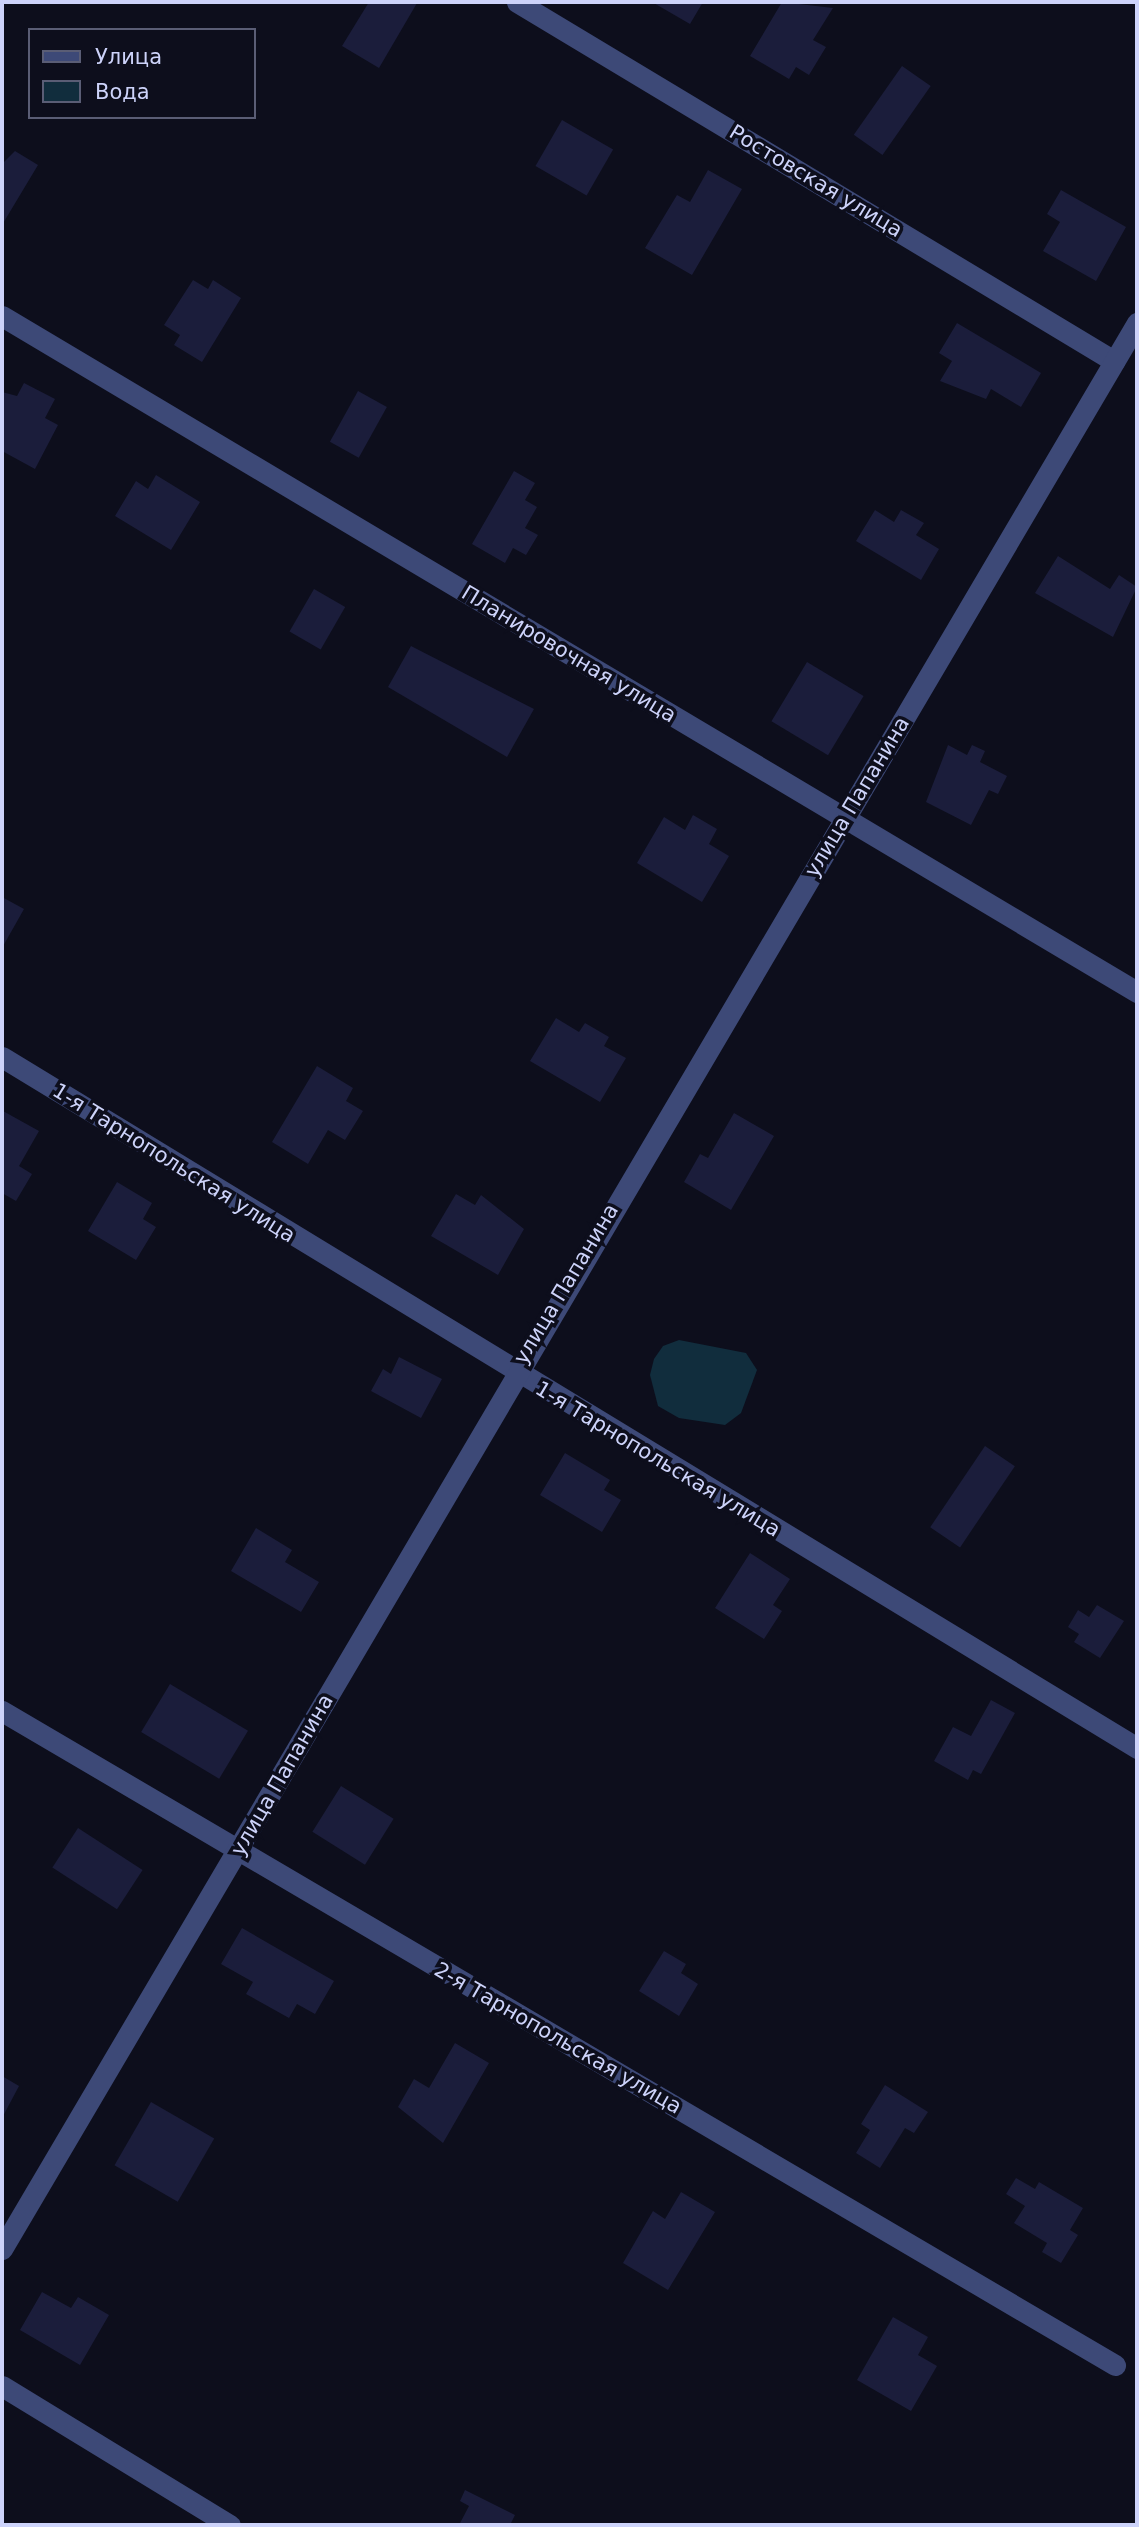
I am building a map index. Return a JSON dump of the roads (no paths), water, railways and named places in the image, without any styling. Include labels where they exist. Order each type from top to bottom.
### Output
[{"type":"street","name":"Ростовская улица","points":[[517,2],[1114,361]]},
{"type":"street","name":"Планировочная улица","points":[[2,316],[1137,992]]},
{"type":"street","name":"улица Папанина","points":[[2,2249],[239,1850],[513,1372],[845,819],[1137,323]]},
{"type":"street","name":"1-я Тарнопольская улица","points":[[2,1057],[513,1372],[1137,1748]]},
{"type":"street","name":"2-я Тарнопольская улица","points":[[2,1711],[1115,2365]]},
{"type":"street","points":[[2,2386],[230,2525]]},
{"type":"water","points":[[679,1340],[746,1353],[757,1370],[741,1413],[725,1425],[679,1418],[658,1406],[650,1375],[654,1359],[663,1346]]}]
